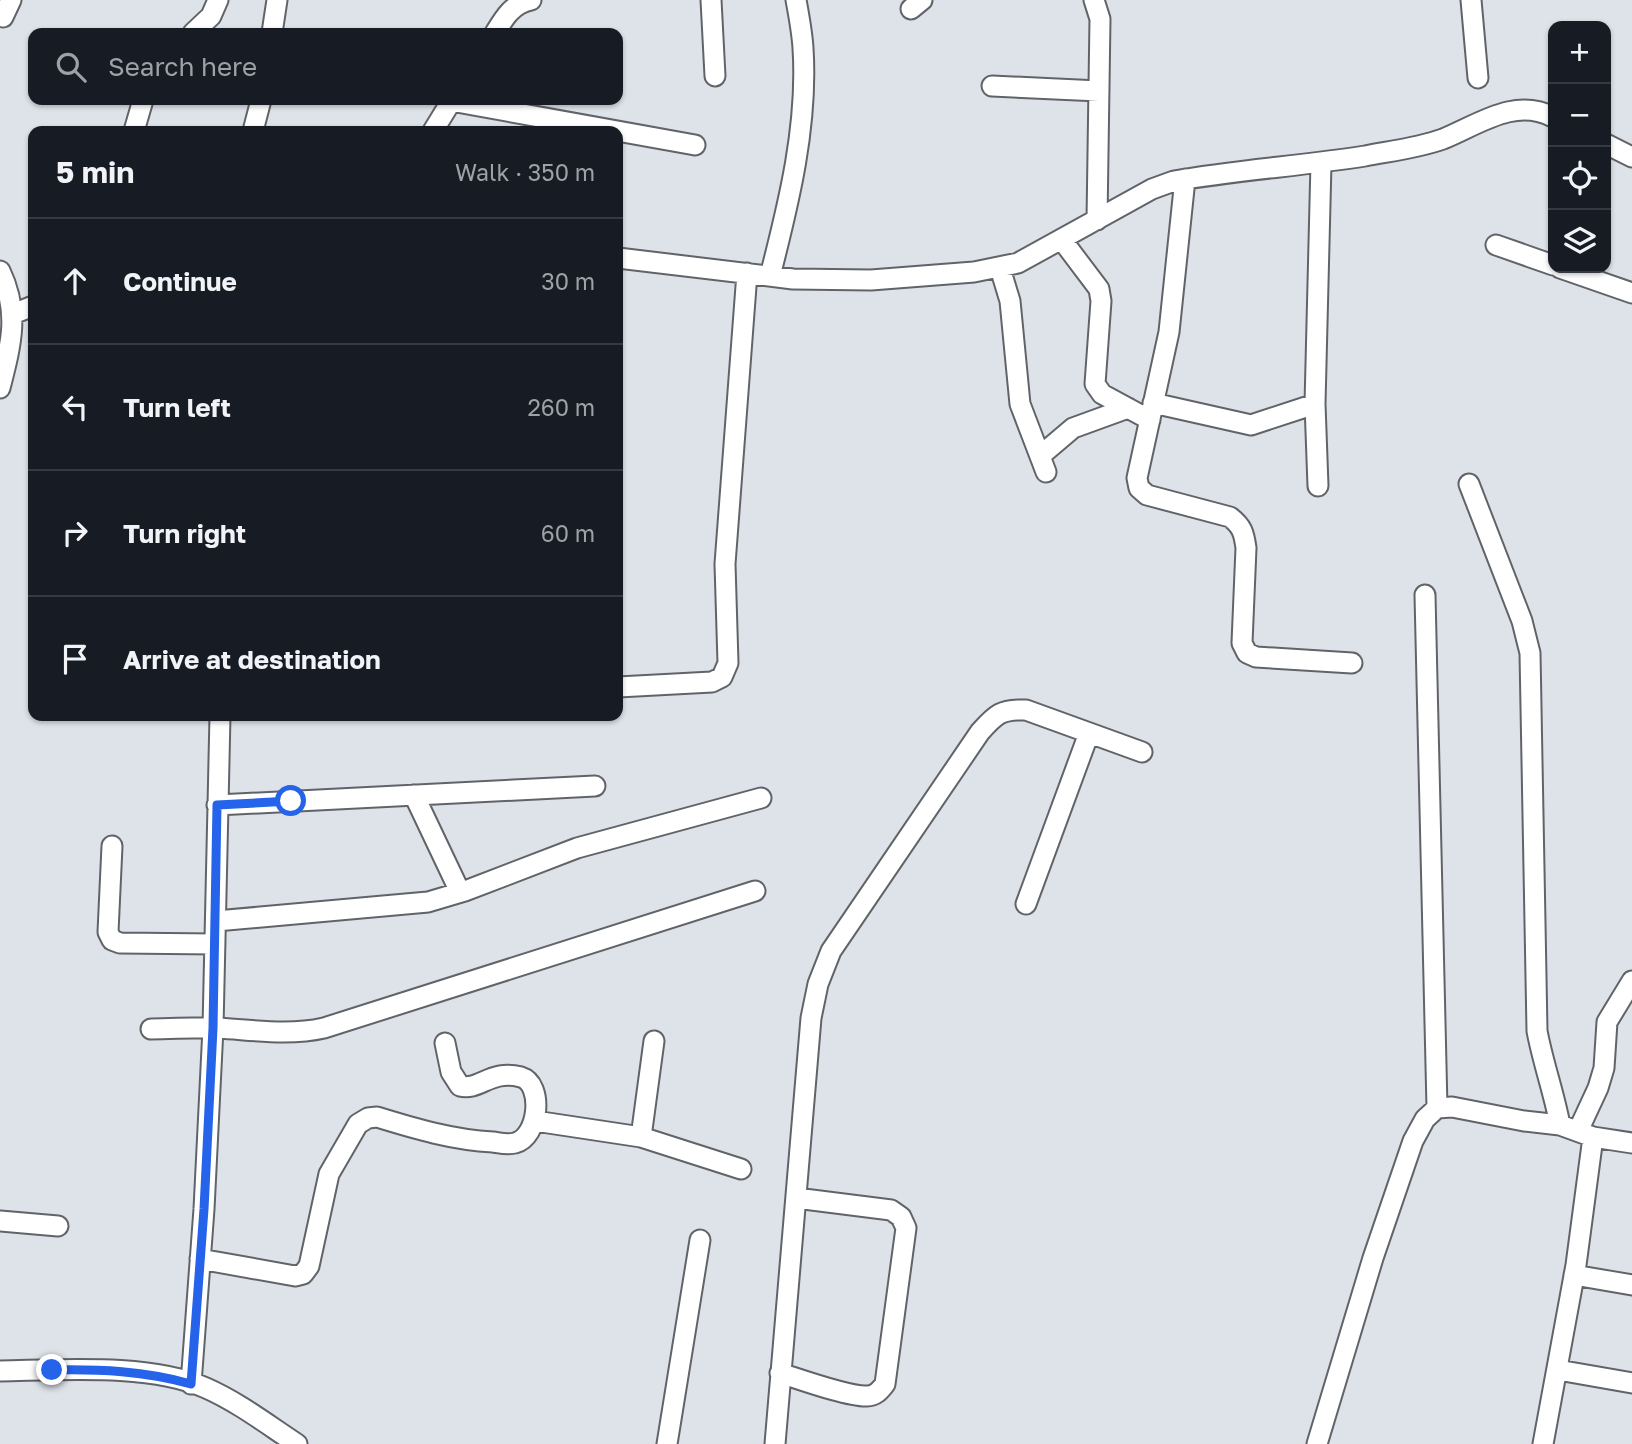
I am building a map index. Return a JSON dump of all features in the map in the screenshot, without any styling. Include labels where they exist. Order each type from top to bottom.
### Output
[{"type":"street","points":[[198,28],[211,16],[218,0]]},
{"type":"street","points":[[273,28],[277,0]]},
{"type":"street","points":[[498,28],[507,13],[522,2],[531,0]]},
{"type":"street","points":[[711,0],[715,76]]},
{"type":"street","points":[[770,276],[791,194],[798,140],[803,46],[796,0]]},
{"type":"street","points":[[1094,0],[1100,19],[1097,220]]},
{"type":"street","points":[[1471,0],[1478,78]]},
{"type":"street","points":[[992,86],[1098,91]]},
{"type":"street","points":[[135,126],[142,105]]},
{"type":"street","points":[[254,126],[260,105]]},
{"type":"street","points":[[436,126],[449,105]]},
{"type":"street","points":[[473,105],[590,126]]},
{"type":"street","points":[[623,259],[770,276],[871,280],[1000,268],[1018,263],[1152,189],[1185,179],[1321,163],[1418,146],[1443,139],[1509,110],[1548,114]]},
{"type":"street","points":[[623,132],[695,145]]},
{"type":"street","points":[[1611,146],[1632,157]]},
{"type":"street","points":[[1318,486],[1315,404],[1321,163]]},
{"type":"street","points":[[1185,179],[1169,332],[1137,478],[1139,488],[1147,495],[1230,517],[1240,525],[1245,534],[1246,548],[1242,643],[1247,653],[1256,657],[1352,663]]},
{"type":"street","points":[[1062,240],[1100,289],[1095,384],[1102,394],[1128,408],[1251,425],[1315,404]]},
{"type":"street","points":[[1496,245],[1548,263]]},
{"type":"street","points":[[1000,268],[1010,301],[1020,404],[1043,464],[1073,428],[1128,408]]},
{"type":"street","points":[[0,271],[9,291],[13,314],[8,355],[0,388]]},
{"type":"street","points":[[623,687],[712,682],[722,677],[728,663],[725,564],[747,273]]},
{"type":"street","points":[[1574,273],[1632,293]]},
{"type":"street","points":[[13,314],[28,308]]},
{"type":"street","points":[[1469,485],[1522,621],[1530,653],[1537,1031],[1542,1058],[1577,1131]]},
{"type":"street","points":[[1425,595],[1437,1108]]},
{"type":"street","points":[[775,1444],[811,1018],[818,984],[831,951],[980,732],[994,716],[1009,709],[1026,710],[1142,752]]},
{"type":"street","points":[[191,1384],[213,1028],[220,721]]},
{"type":"street","points":[[1026,904],[1089,733]]},
{"type":"street","points":[[217,805],[595,786]]},
{"type":"street","points":[[414,795],[460,892]]},
{"type":"street","points":[[216,921],[428,902],[577,848],[761,797]]},
{"type":"street","points":[[112,846],[108,932],[112,940],[120,943],[215,944]]},
{"type":"street","points":[[151,1029],[213,1028],[306,1032],[324,1028],[755,891]]},
{"type":"street","points":[[1543,1444],[1574,1275],[1577,1131],[1604,1068],[1607,1022],[1632,981]]},
{"type":"street","points":[[640,1137],[654,1041]]},
{"type":"street","points":[[200,1259],[295,1276],[303,1274],[309,1266],[329,1174],[358,1124],[368,1118],[377,1117],[461,1140],[515,1143],[530,1133],[535,1121],[534,1088],[528,1080],[497,1075],[467,1088],[460,1086],[451,1072],[445,1043]]},
{"type":"street","points":[[1317,1444],[1373,1258],[1413,1141],[1425,1119],[1437,1108],[1452,1107],[1632,1143]]},
{"type":"street","points":[[535,1121],[640,1137],[741,1168]]},
{"type":"street","points":[[780,1373],[869,1396],[878,1392],[885,1384],[906,1228],[901,1217],[891,1210],[796,1198]]},
{"type":"street","points":[[0,1221],[58,1226]]},
{"type":"street","points":[[667,1444],[700,1240]]},
{"type":"street","points":[[1574,1275],[1632,1284]]},
{"type":"street","points":[[0,1371],[103,1369],[166,1377],[215,1393],[297,1444]]},
{"type":"street","points":[[1558,1370],[1632,1383]]},
{"type":"route","points":[[52,1370],[103,1369],[166,1377],[191,1384],[204,1209],[213,1028],[217,805],[291,801]]}]
